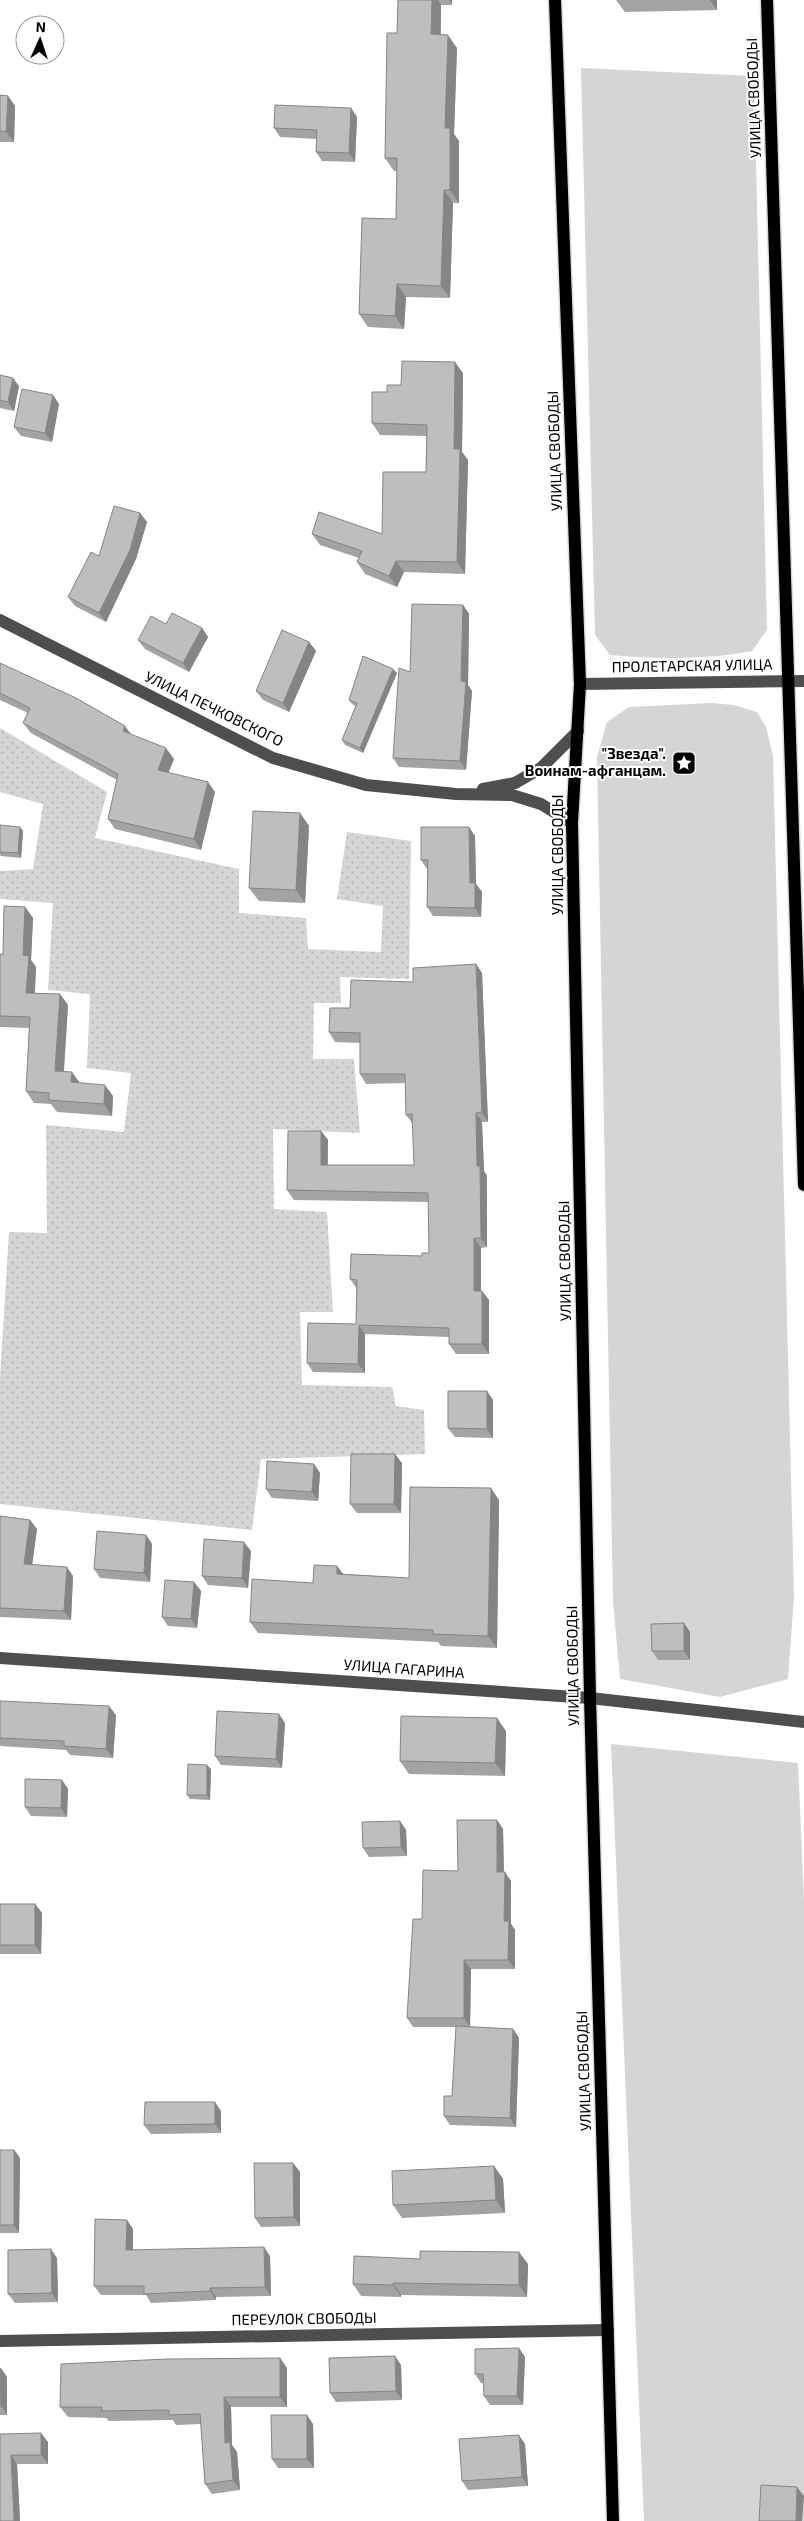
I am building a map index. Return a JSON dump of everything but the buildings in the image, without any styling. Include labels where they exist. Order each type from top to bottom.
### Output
[{"type":"main road","name":"УЛИЦА СВОБОДЫ","points":[[554,0],[580,684],[572,823],[590,1698],[612,2521]]},
{"type":"main road","name":"УЛИЦА СВОБОДЫ","points":[[767,0],[804,1185]]},
{"type":"street","name":"УЛИЦА ПЕЧКОВСКОГО","points":[[0,620],[273,758],[366,785],[456,794]]},
{"type":"street","name":"ПРОЛЕТАРСКАЯ УЛИЦА","points":[[580,684],[804,680]]},
{"type":"street","points":[[456,794],[515,783],[541,768],[578,731]]},
{"type":"street","points":[[456,794],[512,795],[541,804],[572,823]]},
{"type":"street","name":"УЛИЦА ГАГАРИНА","points":[[0,1658],[590,1698],[804,1722]]},
{"type":"street","name":"ПЕРЕУЛОК СВОБОДЫ","points":[[0,2340],[608,2330]]},
{"type":"shaded area","points":[[581,68],[754,76],[767,630],[752,651],[717,656],[681,658],[610,655],[595,635]]},
{"type":"shaded area","points":[[711,703],[734,705],[757,712],[766,727],[773,756],[794,1597],[788,1679],[720,1697],[620,1679],[613,1602],[597,757],[607,722],[629,707]]},
{"type":"shaded area","points":[[0,728],[107,792],[95,838],[239,869],[239,913],[306,918],[308,949],[381,952],[383,906],[337,899],[347,832],[411,841],[409,979],[340,977],[341,1003],[314,1003],[313,1059],[354,1059],[360,1133],[273,1129],[274,1209],[327,1212],[333,1312],[300,1312],[302,1385],[392,1387],[396,1406],[424,1410],[425,1454],[261,1459],[252,1530],[0,1504],[0,1377],[9,1232],[47,1233],[46,1125],[124,1132],[131,1073],[87,1068],[90,994],[48,990],[53,903],[0,899],[0,871],[33,869],[43,804],[0,792]]},
{"type":"shaded area","points":[[611,1744],[798,1763],[804,1900],[804,2521],[644,2521]]},
{"type":"place","name":"\"Звезда\". Воинам-афганцам.","points":[[684,763]]}]
